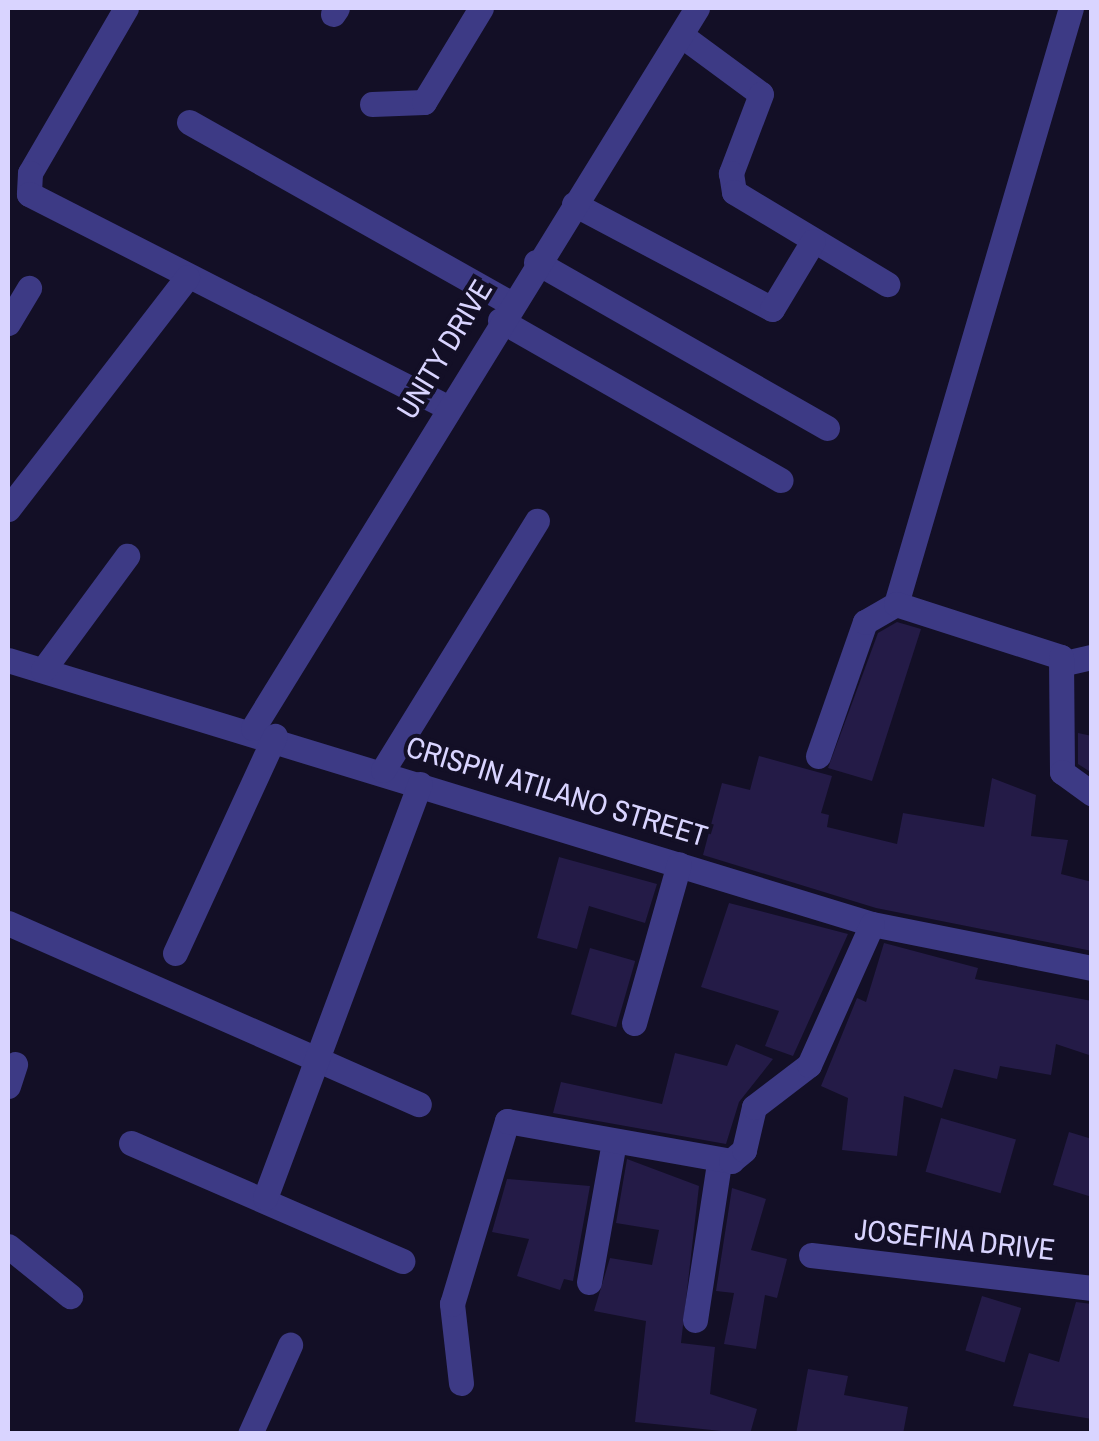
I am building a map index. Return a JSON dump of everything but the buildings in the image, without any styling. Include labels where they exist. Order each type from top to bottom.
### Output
[{"type":"street","points":[[126,8],[26,184],[52,208],[447,407]]},
{"type":"street","points":[[372,104],[424,102],[481,8]]},
{"type":"street","name":"UNITY DRIVE","points":[[175,953],[264,732],[447,407],[697,8]]},
{"type":"street","points":[[818,756],[865,622],[896,604],[1071,8]]},
{"type":"street","points":[[681,34],[761,94],[731,172],[734,192],[887,284]]},
{"type":"street","points":[[188,122],[780,480]]},
{"type":"street","points":[[574,204],[772,309],[813,241]]},
{"type":"street","points":[[536,262],[826,428]]},
{"type":"street","points":[[8,510],[187,277]]},
{"type":"street","points":[[8,323],[29,288]]},
{"type":"street","points":[[383,770],[538,521]]},
{"type":"street","points":[[43,670],[127,556]]},
{"type":"street","points":[[896,604],[1055,652],[1064,663],[1062,772],[1092,794]]},
{"type":"street","points":[[1064,663],[1092,657]]},
{"type":"street","name":"CRISPIN ATILANO STREET","points":[[8,660],[264,732],[872,924],[1092,968]]},
{"type":"street","points":[[264,1198],[420,784]]},
{"type":"street","points":[[634,1023],[680,864]]},
{"type":"street","points":[[8,923],[420,1104]]},
{"type":"street","points":[[462,1383],[452,1304],[508,1121],[719,1164],[744,1150],[754,1107],[809,1066],[872,924]]},
{"type":"street","points":[[589,1282],[614,1142]]},
{"type":"street","points":[[131,1143],[402,1261]]},
{"type":"street","points":[[695,1320],[719,1164]]},
{"type":"street","points":[[8,1246],[70,1296]]},
{"type":"street","name":"JOSEFINA DRIVE","points":[[811,1255],[1092,1288]]},
{"type":"street","points":[[250,1434],[290,1346]]}]
